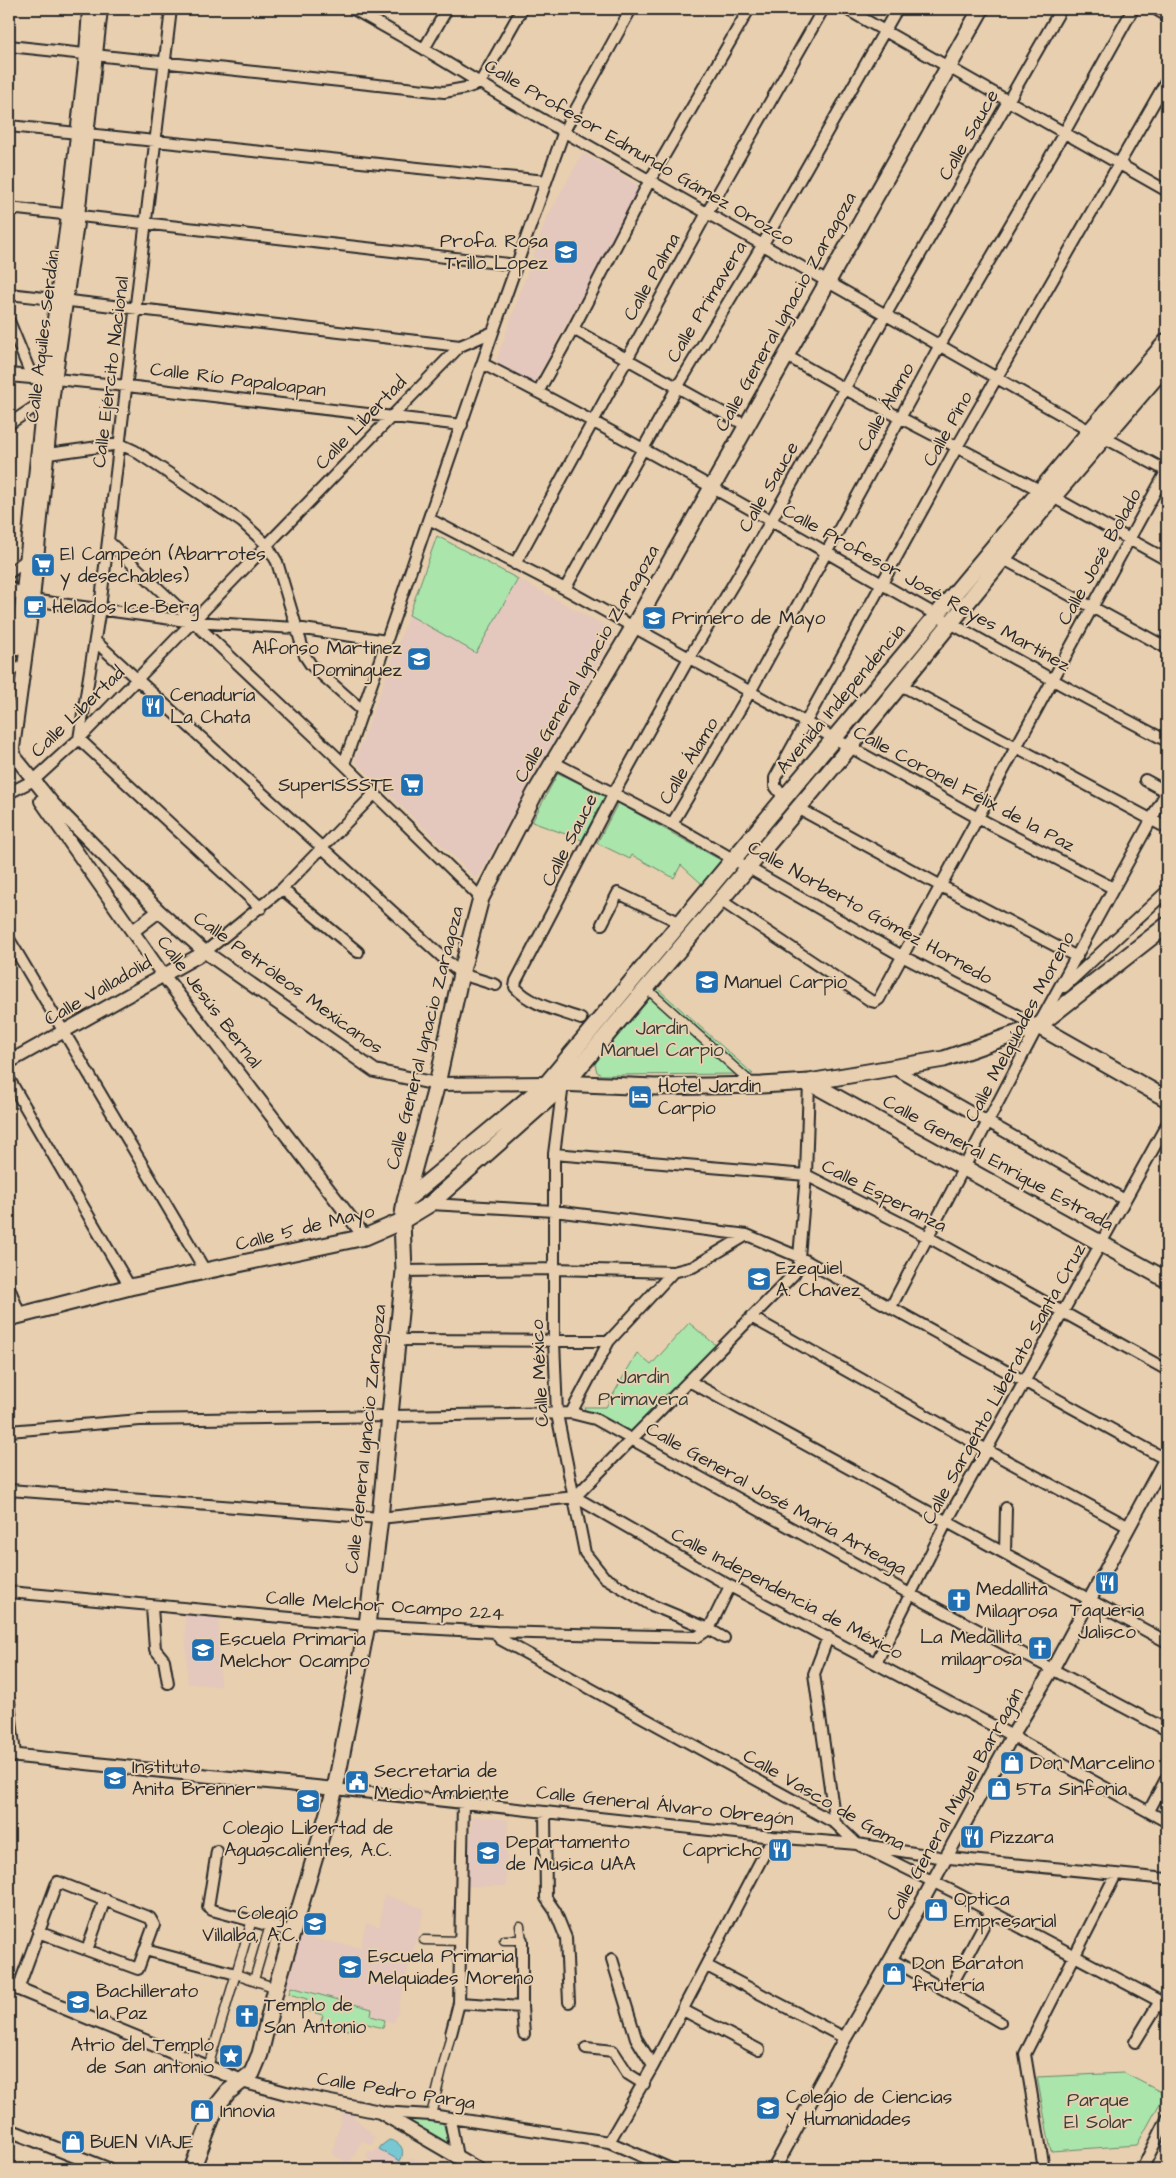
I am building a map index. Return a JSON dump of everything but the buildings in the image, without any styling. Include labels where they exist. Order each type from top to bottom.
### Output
[{"type":"main road","name":"Calle General Ignacio Zaragoza","points":[[192,2169],[216,2107],[228,2092],[252,2073],[260,2054],[276,1988],[335,1789],[367,1625],[380,1518],[404,1271],[402,1222],[405,1201],[437,1084],[460,974],[480,898],[535,792],[634,626],[745,425],[981,9]]},
{"type":"main road","points":[[1161,9],[1167,12]]},
{"type":"main road","name":"Avenida Independencia","points":[[563,1083],[849,748],[899,684],[943,619],[1047,494],[1105,438],[1160,372],[1167,341]]},
{"type":"main road","name":"Avenida Independencia","points":[[546,1082],[834,739],[943,619],[1002,558],[1090,431],[1160,372]]},
{"type":"main road","name":"Calle Petróleos Mexicanos","points":[[546,1082],[655,1086],[755,1086],[809,1082],[944,1059],[1038,1026],[1167,925]]},
{"type":"main road","name":"Calle Norberto Gómez Hornedo","points":[[1038,1026],[1167,1099]]},
{"type":"main road","points":[[405,1201],[546,1082]]},
{"type":"main road","name":"Calle General Enrique Estrada","points":[[809,1082],[1167,1280]]},
{"type":"main road","name":"Calle 5 de Mayo","points":[[14,1316],[130,1287],[365,1238],[402,1222],[430,1204],[553,1095],[563,1083]]},
{"type":"street","name":"Calle Aquiles Serdán","points":[[89,9],[91,55]]},
{"type":"street","name":"Calle Aquiles Serdán","points":[[9,725],[15,670],[37,553],[48,398],[44,379],[61,299],[73,215],[91,55],[101,9]]},
{"type":"street","name":"Calle Ejército Nacional","points":[[79,739],[100,608],[171,9]]},
{"type":"street","points":[[424,48],[447,9]]},
{"type":"street","points":[[9,46],[444,92],[466,88],[480,82],[522,9]]},
{"type":"street","points":[[344,764],[564,131],[630,9]]},
{"type":"street","points":[[538,392],[573,329],[650,180],[749,9]]},
{"type":"street","name":"Calle Palma","points":[[515,564],[707,213],[823,9]]},
{"type":"street","points":[[846,9],[1167,191]]},
{"type":"street","name":"Calle Primavera","points":[[565,589],[678,386],[763,244],[897,9]]},
{"type":"street","name":"Calle Sauce","points":[[581,1019],[542,1004],[519,992],[515,987],[516,981],[614,793],[689,658],[771,521],[886,314],[1061,9]]},
{"type":"street","name":"Calle Álamo","points":[[672,824],[750,692],[940,345],[1134,9]]},
{"type":"street","name":"Calle Profesor Edmundo Gámez Orozco","points":[[358,10],[564,131],[1090,431]]},
{"type":"street","name":"Calle Pino","points":[[784,798],[775,786],[775,778],[804,721],[883,585],[996,378],[1167,80]]},
{"type":"street","points":[[9,126],[546,181]]},
{"type":"street","points":[[9,208],[518,265]]},
{"type":"street","points":[[9,294],[460,346]]},
{"type":"street","points":[[9,321],[44,379]]},
{"type":"street","points":[[573,329],[745,425]]},
{"type":"street","name":"Calle Libertad","points":[[9,793],[31,782],[79,739],[460,346],[493,332]]},
{"type":"street","points":[[785,355],[899,418],[1047,494],[1167,560]]},
{"type":"street","name":"Calle Profesor José Reyes Martínez","points":[[483,364],[644,449],[943,619],[1167,741]]},
{"type":"street","name":"Calle Río Papaloapan","points":[[9,375],[127,386],[462,425]]},
{"type":"street","points":[[9,424],[48,398]]},
{"type":"street","points":[[1105,438],[1167,471]]},
{"type":"street","points":[[43,455],[120,444],[136,451],[242,522],[267,545],[277,562],[305,656],[311,665],[363,711]]},
{"type":"street","name":"Calle Aquiles Serdán","points":[[28,600],[26,560],[43,455]]},
{"type":"street","name":"Calle José Bolado","points":[[720,900],[875,1002],[879,1000],[1015,747],[1094,608],[1167,471]]},
{"type":"street","name":"Calle Coronel Félix de la Paz","points":[[429,519],[634,626],[849,748],[1113,888]]},
{"type":"street","points":[[108,541],[344,764],[480,898]]},
{"type":"street","points":[[9,573],[37,553]]},
{"type":"street","points":[[1002,558],[1167,648]]},
{"type":"street","points":[[9,586],[28,600],[100,608],[194,622],[296,628],[387,640]]},
{"type":"street","points":[[95,640],[460,974],[496,985]]},
{"type":"street","name":"Calle Aquiles Serdán","points":[[15,670],[10,754],[18,762],[31,782]]},
{"type":"street","points":[[899,684],[1167,828]]},
{"type":"street","points":[[79,739],[261,908]]},
{"type":"street","name":"Calle Norberto Gómez Hornedo","points":[[553,762],[672,824],[902,956],[1038,1026]]},
{"type":"street","points":[[1145,780],[1167,792]]},
{"type":"street","name":"Calle Petróleos Mexicanos","points":[[31,782],[158,911],[205,952],[375,1071],[437,1084],[546,1082]]},
{"type":"street","name":"Calle Jesús Bernal","points":[[31,782],[163,975],[365,1238]]},
{"type":"street","name":"Calle Melquíades Moreno","points":[[891,1307],[990,1122],[1038,1026],[1058,993],[1113,888],[1167,792]]},
{"type":"street","points":[[205,952],[282,889],[320,847],[374,794]]},
{"type":"street","points":[[798,808],[1077,957]]},
{"type":"street","points":[[282,889],[358,952]]},
{"type":"street","points":[[1058,993],[1167,890]]},
{"type":"street","points":[[602,924],[618,893],[680,922]]},
{"type":"street","points":[[134,931],[158,911]]},
{"type":"street","points":[[9,939],[206,1272]]},
{"type":"street","name":"Calle Valladolid","points":[[9,1062],[205,952]]},
{"type":"street","points":[[646,988],[755,1086]]},
{"type":"street","points":[[893,1068],[1124,1200]]},
{"type":"street","points":[[9,1078],[130,1287]]},
{"type":"street","points":[[9,1490],[380,1518],[575,1497],[794,1274],[799,1265],[806,1175],[809,1082]]},
{"type":"street","name":"Calle México","points":[[563,1083],[554,1154],[554,1341],[557,1414],[585,1553],[604,1577],[648,1604],[709,1629],[724,1638]]},
{"type":"street","name":"Calle Sargento Liberato Santa Cruz","points":[[876,1663],[947,1521],[1167,1124]]},
{"type":"street","name":"Calle Esperanza","points":[[554,1154],[806,1175],[928,1238],[1167,1370]]},
{"type":"street","points":[[430,1204],[554,1211],[747,1234],[799,1258],[891,1307],[1167,1458]]},
{"type":"street","points":[[404,1271],[554,1269],[673,1272],[693,1267],[747,1234]]},
{"type":"street","points":[[571,1413],[609,1341],[673,1272]]},
{"type":"street","points":[[9,1287],[14,1316]]},
{"type":"street","points":[[751,1317],[1129,1527]]},
{"type":"street","points":[[396,1340],[609,1341]]},
{"type":"street","points":[[689,1381],[1167,1642]]},
{"type":"street","name":"Calle General José María Arteaga","points":[[9,1431],[140,1420],[571,1413],[595,1419],[910,1594],[1167,1730]]},
{"type":"street","name":"Calle General Miguel Barragán","points":[[774,2169],[1012,1736],[1053,1668],[1167,1458]]},
{"type":"street","name":"Calle Independencia de México","points":[[575,1497],[730,1586],[1012,1736],[1167,1822]]},
{"type":"street","points":[[1005,1553],[1006,1508]]},
{"type":"street","points":[[709,1629],[730,1586]]},
{"type":"street","name":"Calle Melchor Ocampo 224","points":[[9,1592],[367,1625],[494,1632],[697,1638],[709,1629]]},
{"type":"street","points":[[152,1606],[155,1649],[164,1660],[168,1683]]},
{"type":"street","name":"Calle Vasco de Gama","points":[[494,1632],[500,1639],[835,1823],[857,1844],[933,1881],[1164,2003]]},
{"type":"street","points":[[828,1637],[814,1674],[835,1823]]},
{"type":"street","points":[[9,1701],[12,1755]]},
{"type":"street","name":"Calle General Álvaro Obregón","points":[[12,1755],[773,1837],[857,1844],[946,1857],[1167,1879]]},
{"type":"street","points":[[1149,1811],[1167,1778]]},
{"type":"street","points":[[431,2115],[459,2003],[463,1803]]},
{"type":"street","points":[[545,1812],[546,1898],[555,1911],[566,1938],[569,2002]]},
{"type":"street","points":[[609,2142],[644,2084],[773,1837]]},
{"type":"street","points":[[217,1851],[208,1907],[212,1910],[270,1924],[292,1932]]},
{"type":"street","points":[[1044,2169],[1025,2054],[1116,1874]]},
{"type":"street","points":[[13,1987],[58,1882],[150,1918],[154,1926],[138,1969],[38,1932]]},
{"type":"street","points":[[87,1950],[105,1899]]},
{"type":"street","points":[[948,1992],[990,1911]]},
{"type":"street","points":[[208,2066],[252,1920]]},
{"type":"street","points":[[254,1980],[270,1924]]},
{"type":"street","points":[[520,1926],[524,2034]]},
{"type":"street","points":[[424,1940],[460,1941]]},
{"type":"street","points":[[504,1940],[522,1940]]},
{"type":"street","points":[[145,1950],[236,1974],[276,1988]]},
{"type":"street","points":[[612,1959],[636,2038],[653,2066]]},
{"type":"street","points":[[891,1959],[1000,2022]]},
{"type":"street","points":[[707,1966],[845,2038]]},
{"type":"street","name":"Calle Pedro Parga","points":[[13,1987],[242,2081],[380,2112],[431,2115],[609,2142],[671,2169]]},
{"type":"street","points":[[459,2003],[522,2007]]},
{"type":"street","points":[[1135,2042],[1164,2003]]},
{"type":"street","points":[[683,2010],[759,2050]]},
{"type":"street","points":[[586,2048],[613,2052],[628,2074],[644,2084]]},
{"type":"street","points":[[380,2112],[478,2169]]},
{"type":"street","points":[[450,2119],[457,2157]]},
{"type":"street","points":[[1142,2169],[1167,2119]]},
{"type":"street","points":[[9,2130],[108,2169]]},
{"type":"shaded area","points":[[583,153],[641,187],[533,385],[495,365],[546,220]]},
{"type":"shaded area","points":[[518,579],[616,632],[477,879],[355,761],[409,615],[476,653]]},
{"type":"shaded area","name":"Escuela Primaria Melchor Ocampo","points":[[185,1615],[219,1618],[220,1686],[188,1683]]},
{"type":"shaded area","name":"Departamento de Musica UAA","points":[[473,1816],[508,1820],[506,1886],[465,1886]]},
{"type":"shaded area","name":"Escuela Primaria Melquiades Moreno","points":[[384,1895],[424,1909],[394,2023],[370,2016],[372,2009],[286,1985],[300,1936],[361,1948],[366,1923],[380,1927]]},
{"type":"shaded area","points":[[343,2112],[354,2115],[354,2119],[359,2121],[371,2133],[370,2135],[375,2137],[371,2145],[362,2140],[350,2162],[355,2166],[354,2169],[338,2169],[344,2160],[332,2154]]},
{"type":"shaded area","points":[[377,2148],[402,2162],[398,2169],[372,2169],[374,2164],[366,2157],[369,2151],[374,2153]]},
{"type":"shaded area","points":[[411,2158],[433,2165],[435,2163],[439,2166],[437,2169],[417,2169],[408,2164]]},
{"type":"green space","points":[[437,536],[518,579],[476,653],[409,615]]},
{"type":"green space","points":[[558,773],[605,796],[582,840],[532,822]]},
{"type":"green space","points":[[618,803],[724,862],[702,884],[681,865],[674,878],[632,855],[630,859],[597,843]]},
{"type":"green space","name":"Jardin Manuel Carpio","points":[[658,989],[753,1074],[601,1075],[597,1072],[595,1064],[598,1059]]},
{"type":"green space","name":"Jardin Primavera","points":[[689,1323],[717,1346],[635,1429],[630,1432],[586,1412],[584,1407],[606,1407],[637,1353],[651,1365]]},
{"type":"green space","points":[[291,1987],[372,2009],[371,2016],[385,2020],[383,2028],[352,2020],[349,2030],[321,2022],[323,2015],[304,2010],[307,1999],[289,1994]]},
{"type":"green space","name":"Parque El Solar","points":[[1124,2073],[1165,2094],[1137,2145],[1051,2151],[1037,2077]]},
{"type":"green space","points":[[398,2114],[443,2122],[449,2145]]},
{"type":"water","points":[[389,2140],[401,2147],[402,2157],[400,2161],[379,2149]]},
{"type":"place","name":"Profa. Rosa Trillo Lopez","points":[[566,252]]},
{"type":"place","name":"El Campeón (Abarrotes y desechables)","points":[[43,565]]},
{"type":"place","name":"Helados Ice-Berg","points":[[35,607]]},
{"type":"place","name":"Primero de Mayo","points":[[654,618]]},
{"type":"place","name":"Alfonso Martinez Dominguez","points":[[419,659]]},
{"type":"place","name":"Cenaduría La Chata","points":[[153,706]]},
{"type":"place","name":"SuperISSSTE","points":[[412,785]]},
{"type":"place","name":"Manuel Carpio","points":[[707,982]]},
{"type":"place","name":"Hotel Jardin Carpio","points":[[640,1097]]},
{"type":"place","name":"Ezequiel A. Chavez","points":[[759,1279]]},
{"type":"place","name":"Taqueria Jalisco","points":[[1107,1583]]},
{"type":"place","name":"Medallita Milagrosa","points":[[959,1600]]},
{"type":"place","name":"La Medallita milagrosa","points":[[1040,1648]]},
{"type":"place","name":"Escuela Primaria Melchor Ocampo","points":[[203,1650]]},
{"type":"place","name":"Don Marcelino","points":[[1012,1763]]},
{"type":"place","name":"Instituto Anita Brenner","points":[[115,1778]]},
{"type":"place","name":"Secretaria de Medio Ambiente","points":[[357,1782]]},
{"type":"place","name":"5Ta Sinfonia","points":[[999,1789]]},
{"type":"place","name":"Colegio Libertad de Aguascalientes, A.C.","points":[[308,1801]]},
{"type":"place","name":"Pizzara","points":[[972,1837]]},
{"type":"place","name":"Capricho","points":[[780,1850]]},
{"type":"place","name":"Departamento de Musica UAA","points":[[488,1853]]},
{"type":"place","name":"Optica Empresarial","points":[[936,1910]]},
{"type":"place","name":"Colegio Villalba, A.C.","points":[[315,1924]]},
{"type":"place","name":"Escuela Primaria Melquiades Moreno","points":[[350,1967]]},
{"type":"place","name":"Don Baraton frutería","points":[[894,1974]]},
{"type":"place","name":"Bachillerato la Paz","points":[[78,2002]]},
{"type":"place","name":"Templo de San Antonio","points":[[247,2016]]},
{"type":"place","name":"Atrio del Templo de San antonio","points":[[231,2056]]},
{"type":"place","name":"Colegio de Ciencias Y Humanidades","points":[[768,2108]]},
{"type":"place","name":"Innovia","points":[[202,2111]]},
{"type":"place","name":"BUEN VIAJE","points":[[73,2142]]}]
